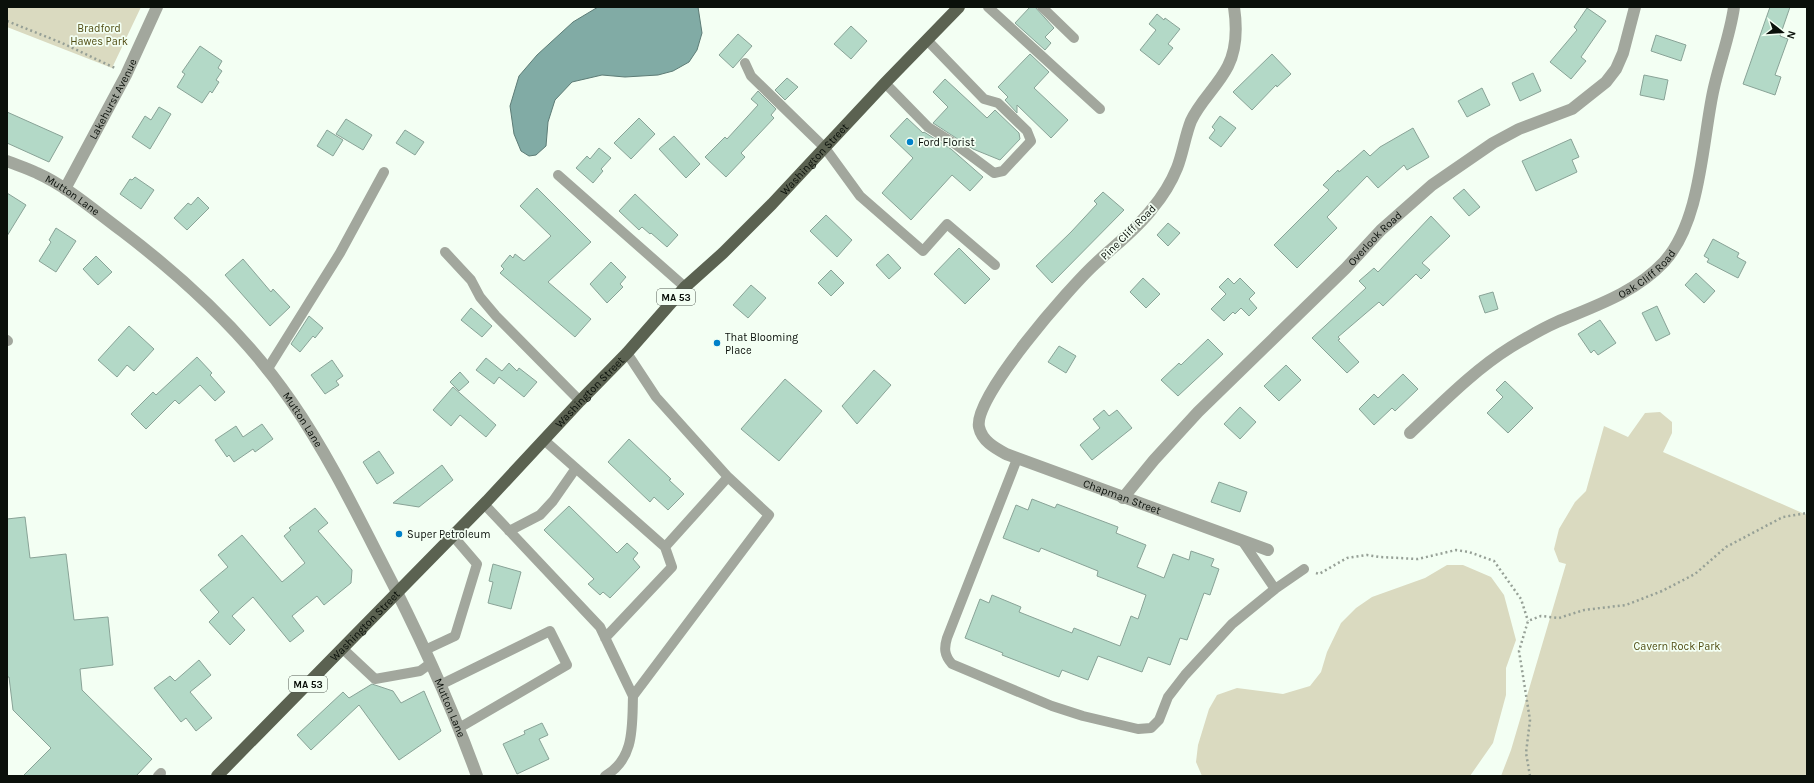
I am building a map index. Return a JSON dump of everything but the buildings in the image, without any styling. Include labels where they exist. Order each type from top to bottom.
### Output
[{"type":"main road","name":"Washington Street","points":[[217,776],[484,504],[580,401],[628,353],[686,287],[723,253],[825,148],[885,83],[960,7]]},
{"type":"street","name":"Lakehurst Avenue","points":[[65,189],[126,75],[157,7]]},
{"type":"street","name":"Pine Cliff Road","points":[[982,435],[979,426],[982,409],[1014,360],[1070,289],[1151,211],[1166,192],[1177,167],[1191,122],[1204,100],[1228,66],[1234,46],[1237,28],[1234,7]]},
{"type":"street","name":"Overlook Road","points":[[1123,498],[1154,460],[1198,412],[1346,268],[1381,230],[1432,185],[1493,143],[1519,129],[1572,109],[1606,82],[1616,69],[1623,54],[1635,7]]},
{"type":"street","name":"Oak Cliff Road","points":[[1410,433],[1462,385],[1511,347],[1555,323],[1612,300],[1633,287],[1664,261],[1678,241],[1689,219],[1694,200],[1713,92],[1734,7]]},
{"type":"street","name":"Mutton Lane","points":[[7,161],[38,173],[65,189],[157,258],[195,291],[267,370],[291,400],[343,487],[398,592],[459,728],[477,776]]},
{"type":"street","name":"Chapman Street","points":[[982,435],[994,447],[1018,459],[1268,550]]},
{"type":"lane","points":[[988,7],[1100,109]]},
{"type":"lane","points":[[1042,7],[1074,38]]},
{"type":"lane","points":[[885,83],[928,127],[956,144],[994,173],[1003,171],[1032,141],[1028,131],[998,103],[984,99],[927,40]]},
{"type":"lane","points":[[745,63],[751,76],[825,148],[860,196],[923,251],[946,224],[995,265]]},
{"type":"lane","points":[[267,370],[340,253],[384,172]]},
{"type":"lane","points":[[558,175],[686,287]]},
{"type":"lane","points":[[445,252],[472,280],[480,297],[496,316],[580,401]]},
{"type":"lane","points":[[628,353],[656,397],[728,477],[769,515],[633,696]]},
{"type":"lane","points":[[544,440],[665,547],[672,567],[605,638]]},
{"type":"lane","points":[[1018,459],[944,648],[947,658],[960,668],[1052,706],[1083,716],[1138,729],[1151,728],[1159,720],[1168,697],[1185,675],[1232,624],[1274,589],[1304,569]]},
{"type":"lane","points":[[509,531],[540,515],[576,468]]},
{"type":"lane","points":[[665,547],[728,477]]},
{"type":"lane","points":[[484,504],[600,627],[633,696],[630,744],[624,759],[612,772],[605,776]]},
{"type":"lane","points":[[425,650],[455,636],[477,564],[453,536]]},
{"type":"lane","points":[[1243,542],[1274,589]]},
{"type":"lane","points":[[440,685],[550,631],[567,666],[459,728]]},
{"type":"lane","points":[[342,649],[375,679],[420,671],[431,663]]},
{"type":"path","points":[[7,21],[109,64],[126,75]]},
{"type":"path","points":[[1528,621],[1541,616],[1559,618],[1584,610],[1626,604],[1662,591],[1695,574],[1726,547],[1782,517],[1807,513]]},
{"type":"path","points":[[1304,569],[1319,574],[1347,558],[1367,555],[1380,557],[1418,558],[1456,550],[1469,552],[1494,561],[1521,599],[1528,621],[1519,651],[1530,720],[1526,753],[1530,776]]},
{"type":"green space","name":"Bradford Hawes Park","points":[[7,7],[141,7],[112,68],[7,27]]},
{"type":"green space","name":"Cavern Rock Park","points":[[1660,412],[1672,422],[1672,433],[1663,452],[1807,515],[1807,776],[1501,776],[1511,750],[1566,564],[1559,562],[1554,549],[1559,529],[1575,502],[1586,491],[1604,426],[1628,437],[1645,413]]},
{"type":"green space","points":[[1447,565],[1463,565],[1491,577],[1504,595],[1516,640],[1506,668],[1506,695],[1493,743],[1470,776],[1202,776],[1196,762],[1198,745],[1209,709],[1217,695],[1237,688],[1283,694],[1310,686],[1321,672],[1327,652],[1341,623],[1356,608],[1372,597],[1425,578]]},
{"type":"water","points":[[598,7],[698,7],[702,33],[697,50],[689,62],[673,71],[658,75],[625,77],[602,75],[572,82],[555,100],[548,122],[546,146],[536,155],[529,156],[521,151],[514,134],[510,106],[519,76],[537,55],[573,22]]},
{"type":"place","name":"Ford Florist","points":[[910,142]]},
{"type":"place","name":"That Blooming Place","points":[[717,343]]},
{"type":"place","name":"Super Petroleum","points":[[399,534]]}]
